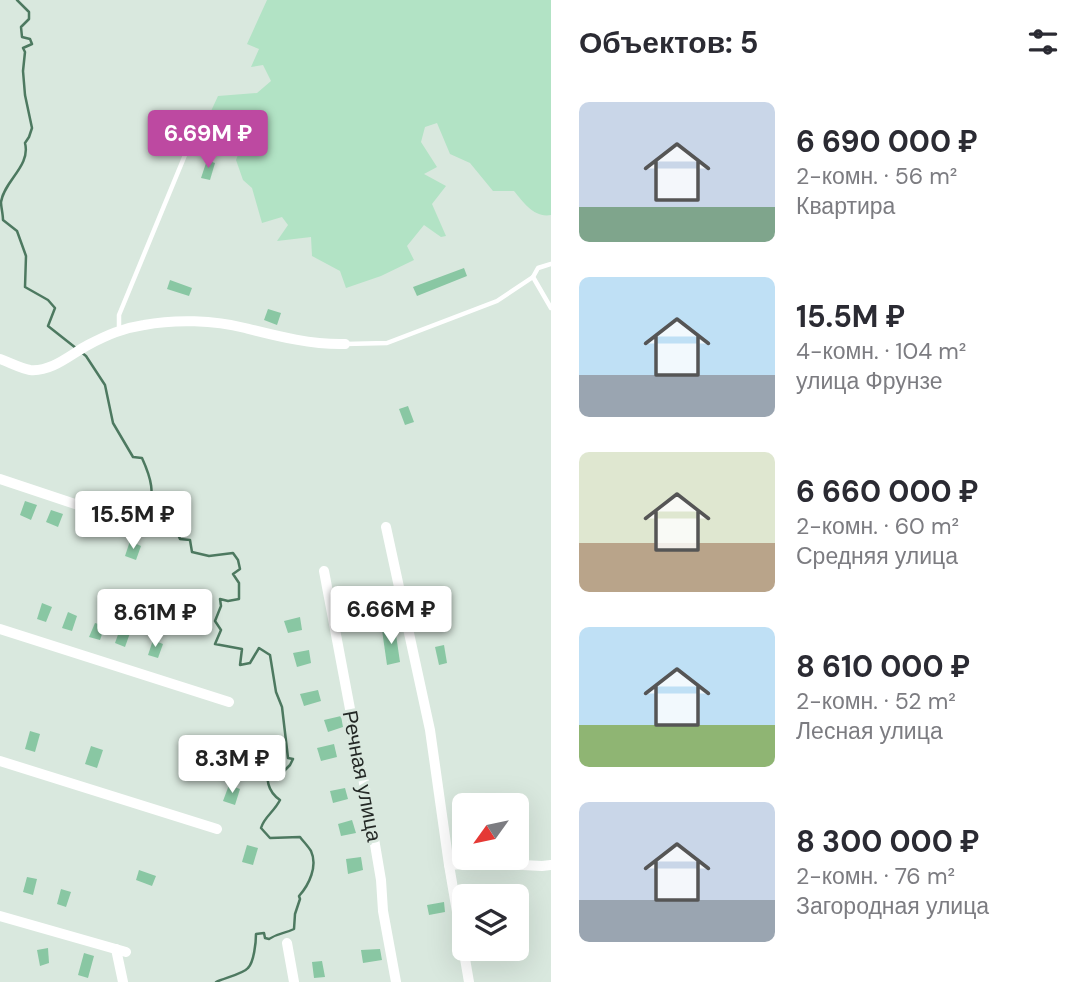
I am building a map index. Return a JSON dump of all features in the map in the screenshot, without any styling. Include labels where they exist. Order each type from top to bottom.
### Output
[{"type":"street","points":[[0,359],[29,370],[42,369],[62,362],[119,330],[174,321],[243,327],[330,344],[345,344]]},
{"type":"street","points":[[0,479],[129,522]]},
{"type":"street","points":[[386,527],[430,730],[469,982]]},
{"type":"street","name":"Речная улица","points":[[324,570],[372,827],[396,982]]},
{"type":"street","points":[[0,629],[229,702]]},
{"type":"street","points":[[0,761],[217,829]]},
{"type":"street","points":[[449,865],[551,865]]},
{"type":"street","points":[[0,916],[121,950],[123,982]]},
{"type":"street","points":[[287,943],[294,982]]},
{"type":"lane","points":[[119,330],[120,316],[190,143]]},
{"type":"lane","points":[[345,344],[387,343],[497,301],[533,277],[538,268],[551,264]]},
{"type":"lane","points":[[533,277],[551,308]]},
{"type":"green space","points":[[267,0],[551,0],[551,215],[534,212],[514,191],[493,191],[470,163],[450,154],[437,123],[425,127],[421,142],[437,167],[424,174],[446,186],[432,204],[446,236],[441,237],[424,225],[407,246],[414,260],[381,276],[346,288],[340,271],[312,256],[311,237],[277,241],[288,225],[282,217],[262,223],[252,188],[243,180],[236,160],[244,139],[217,132],[206,122],[218,96],[257,93],[271,81],[263,65],[251,67],[259,49],[247,44]]},
{"type":"building","points":[[207,160],[215,163],[210,180],[201,178]]},
{"type":"building","points":[[464,268],[467,276],[417,296],[413,287]]},
{"type":"building","points":[[170,280],[192,288],[189,296],[167,289]]},
{"type":"building","points":[[268,309],[281,313],[277,325],[264,320]]},
{"type":"building","points":[[408,406],[414,422],[405,425],[399,409]]},
{"type":"building","points":[[25,501],[37,505],[31,520],[20,515]]},
{"type":"building","points":[[51,510],[63,514],[58,527],[46,522]]},
{"type":"building","points":[[130,541],[141,546],[136,560],[125,556]]},
{"type":"building","points":[[430,602],[433,614],[421,617],[417,606]]},
{"type":"building","points":[[42,603],[52,607],[46,622],[37,619]]},
{"type":"building","points":[[68,612],[77,616],[72,631],[62,628]]},
{"type":"building","points":[[300,617],[302,630],[288,633],[284,621]]},
{"type":"building","points":[[95,623],[105,626],[100,640],[89,637]]},
{"type":"building","points":[[395,628],[400,662],[387,665],[382,630]]},
{"type":"building","points":[[120,629],[130,633],[125,647],[115,643]]},
{"type":"building","points":[[153,640],[163,644],[158,658],[148,655]]},
{"type":"building","points":[[444,645],[447,663],[439,665],[435,647]]},
{"type":"building","points":[[309,650],[311,663],[297,667],[293,653]]},
{"type":"building","points":[[318,690],[321,701],[304,706],[300,694]]},
{"type":"building","points":[[341,716],[343,727],[328,732],[324,720]]},
{"type":"building","points":[[30,731],[40,734],[35,752],[25,749]]},
{"type":"building","points":[[334,744],[337,757],[321,761],[317,748]]},
{"type":"building","points":[[91,746],[103,750],[97,768],[85,764]]},
{"type":"building","points":[[229,785],[240,789],[235,805],[223,801]]},
{"type":"building","points":[[345,788],[348,799],[333,803],[330,791]]},
{"type":"building","points":[[352,820],[356,833],[341,836],[338,824]]},
{"type":"building","points":[[247,845],[258,848],[253,865],[242,862]]},
{"type":"building","points":[[361,857],[363,870],[348,874],[346,859]]},
{"type":"building","points":[[139,870],[156,876],[152,886],[136,880]]},
{"type":"building","points":[[27,877],[37,879],[33,895],[23,892]]},
{"type":"building","points":[[61,889],[71,892],[66,907],[57,904]]},
{"type":"building","points":[[444,902],[445,912],[429,915],[427,905]]},
{"type":"building","points":[[48,948],[49,963],[40,966],[37,950]]},
{"type":"building","points":[[380,949],[382,960],[363,963],[361,950]]},
{"type":"building","points":[[84,953],[94,956],[88,978],[78,975]]},
{"type":"building","points":[[322,961],[325,977],[314,978],[312,962]]},
{"type":"waterway","points":[[17,0],[29,12],[29,19],[21,27],[22,37],[30,39],[32,44],[23,48],[25,95],[32,128],[25,143],[24,159],[1,202],[3,220],[17,231],[26,256],[25,287],[48,300],[55,308],[48,326],[86,356],[105,385],[113,423],[133,457],[142,458],[148,473],[152,492],[149,515],[159,522],[168,519],[180,539],[190,540],[192,552],[209,556],[233,553],[238,560],[240,569],[233,574],[239,583],[239,599],[220,599],[221,606],[215,621],[221,630],[215,644],[242,649],[240,665],[250,663],[259,648],[270,655],[276,692],[282,707],[288,758],[293,759],[283,772],[269,765],[268,784],[272,793],[280,800],[261,828],[270,838],[300,837],[313,857],[311,875],[299,896],[294,929],[269,939],[265,938],[264,933],[256,934],[253,957],[248,968],[216,982]]}]
